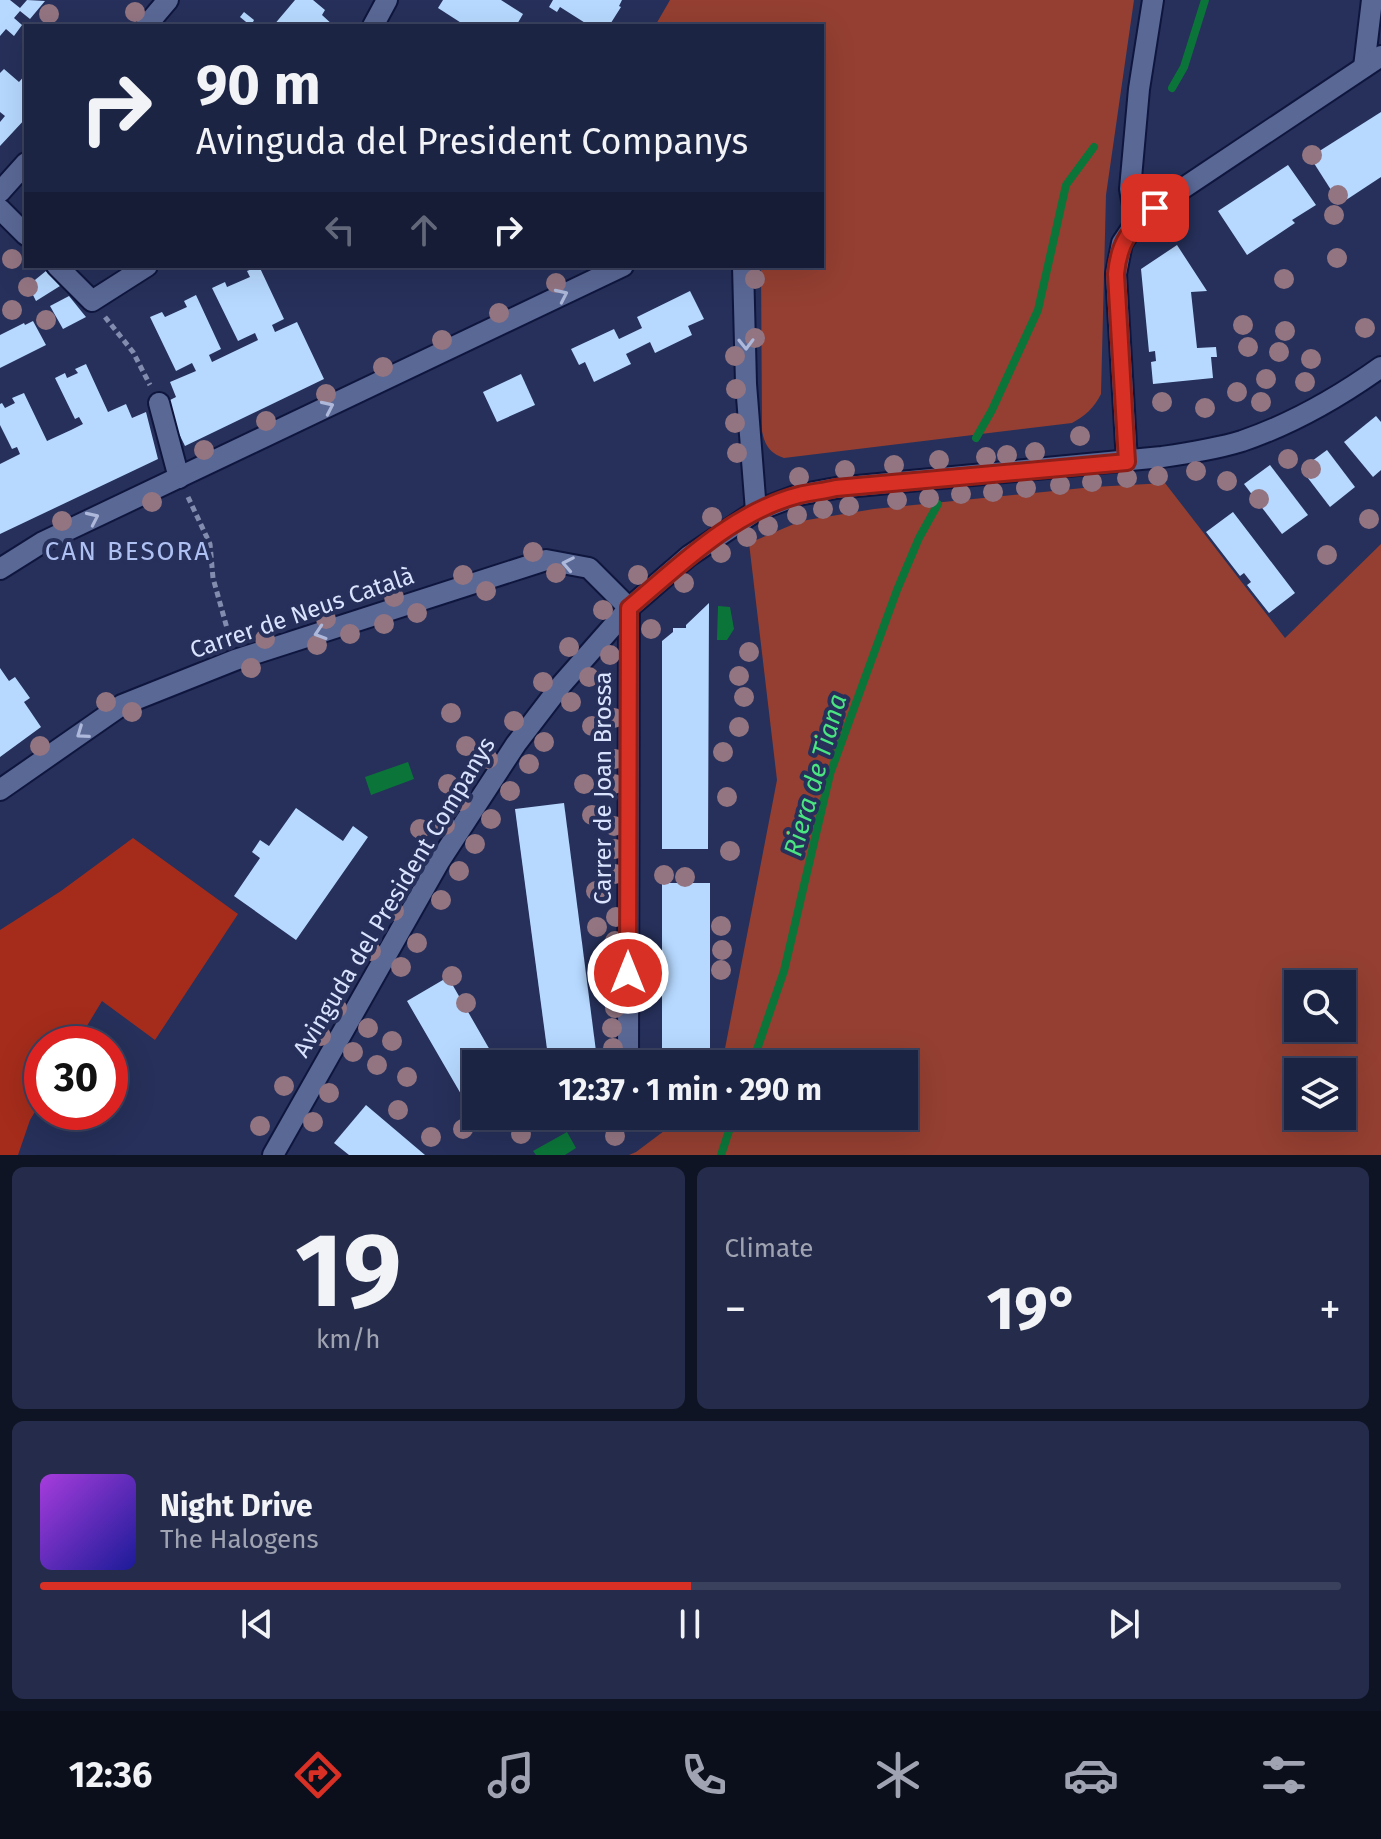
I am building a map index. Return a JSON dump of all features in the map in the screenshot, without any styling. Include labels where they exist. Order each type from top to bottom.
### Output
[{"type":"street","points":[[148,24],[168,0]]},
{"type":"street","points":[[374,24],[387,0]]},
{"type":"street","points":[[1136,222],[1130,189],[1139,89],[1153,0]]},
{"type":"street","points":[[1127,462],[1116,274],[1122,243],[1136,222],[1173,195],[1373,62],[1372,0]]},
{"type":"street","points":[[0,192],[24,165]]},
{"type":"street","points":[[0,209],[24,233]]},
{"type":"street","points":[[59,268],[92,301],[144,268]]},
{"type":"street","points":[[0,569],[43,542],[619,268]]},
{"type":"street","points":[[743,268],[746,384],[756,511]]},
{"type":"street","name":"Avinguda del President Companys","points":[[273,1155],[432,875],[516,744],[562,684],[629,608],[689,556],[756,511],[798,495],[836,488],[1127,462],[1209,450],[1242,441],[1324,404],[1381,367]]},
{"type":"street","points":[[159,403],[179,478]]},
{"type":"street","name":"Carrer de Neus Català","points":[[0,790],[122,705],[235,660],[546,560],[589,568],[629,608]]},
{"type":"street","name":"Carrer de Joan Brossa","points":[[628,1050],[629,608]]},
{"type":"path","points":[[92,301],[133,352],[159,403]]},
{"type":"path","points":[[179,478],[210,544],[213,578],[235,660]]},
{"type":"shaded area","points":[[670,0],[1134,0],[1106,195],[1101,394],[1089,411],[1072,423],[784,458],[775,454],[767,445],[762,431],[761,268],[824,268],[824,24],[656,24]]},
{"type":"shaded area","points":[[1165,483],[1285,638],[1381,544],[1381,1155],[629,1155],[665,1130],[918,1130],[918,1050],[725,1050],[777,780],[749,543],[801,521],[874,509],[1093,487]]},
{"type":"shaded area","points":[[718,606],[730,607],[734,629],[727,640],[717,640]]},
{"type":"shaded area","points":[[408,762],[414,779],[371,795],[365,777]]},
{"type":"shaded area","points":[[133,838],[238,914],[155,1040],[102,1001],[87,1026],[24,1026],[24,1130],[27,1130],[18,1155],[0,1155],[0,930],[61,891]]},
{"type":"shaded area","points":[[567,1132],[576,1148],[565,1155],[536,1155],[533,1151]]},
{"type":"building","points":[[0,0],[10,0],[20,8],[27,0],[45,1],[30,19],[20,11],[14,18],[22,25],[14,36],[6,29],[0,36]]},
{"type":"building","points":[[295,0],[313,0],[325,10],[322,15],[332,24],[275,24]]},
{"type":"building","points":[[443,0],[501,0],[523,14],[517,24],[463,24],[438,8]]},
{"type":"building","points":[[553,0],[622,0],[610,24],[587,24],[560,7],[557,12],[549,7]]},
{"type":"building","points":[[244,12],[254,20],[249,24],[240,17]]},
{"type":"building","points":[[4,69],[19,82],[24,76],[24,120],[0,146],[0,122],[5,116],[0,112],[0,73]]},
{"type":"building","points":[[1381,112],[1381,177],[1340,204],[1310,157]]},
{"type":"building","points":[[1288,165],[1316,205],[1247,255],[1218,211]]},
{"type":"building","points":[[1177,245],[1207,291],[1191,292],[1197,348],[1216,347],[1217,357],[1211,357],[1213,378],[1153,384],[1151,362],[1156,361],[1155,351],[1149,352],[1141,269]]},
{"type":"building","points":[[260,268],[284,319],[272,325],[275,332],[297,322],[324,379],[185,446],[164,403],[176,397],[170,382],[196,371],[192,363],[176,371],[150,317],[162,312],[165,317],[187,307],[184,301],[196,295],[221,349],[209,355],[212,362],[258,340],[255,333],[238,341],[212,288],[225,282],[227,287],[250,277],[247,271]]},
{"type":"building","points":[[46,271],[60,286],[36,301],[31,291],[34,288],[30,284]]},
{"type":"building","points":[[690,291],[704,319],[688,326],[692,335],[655,353],[650,342],[626,354],[631,364],[594,382],[585,362],[579,365],[571,349],[614,329],[619,339],[642,328],[637,317]]},
{"type":"building","points":[[69,296],[86,317],[63,329],[50,306]]},
{"type":"building","points":[[33,321],[46,345],[0,368],[0,335]]},
{"type":"building","points":[[86,364],[108,412],[126,404],[132,418],[146,412],[158,459],[0,534],[0,464],[20,454],[17,447],[12,449],[0,425],[0,404],[5,408],[15,403],[12,398],[24,393],[47,441],[71,430],[83,424],[79,417],[75,419],[55,378],[65,373],[67,378],[78,373],[75,369]]},
{"type":"building","points":[[521,374],[535,405],[497,422],[483,392]]},
{"type":"building","points":[[1376,416],[1381,422],[1381,470],[1373,477],[1344,442]]},
{"type":"building","points":[[1327,450],[1355,487],[1330,507],[1301,469]]},
{"type":"building","points":[[1270,465],[1308,515],[1282,534],[1244,484]]},
{"type":"building","points":[[1233,512],[1295,593],[1269,613],[1247,585],[1251,582],[1244,573],[1240,576],[1206,532]]},
{"type":"building","points":[[709,603],[708,849],[662,849],[662,641],[673,632],[673,628],[686,628]]},
{"type":"building","points":[[0,668],[9,681],[15,677],[30,698],[24,702],[41,727],[0,757]]},
{"type":"building","points":[[564,803],[596,1050],[547,1050],[515,809]]},
{"type":"building","points":[[296,808],[343,841],[353,826],[368,837],[296,940],[234,896],[260,858],[252,852],[260,840],[269,846]]},
{"type":"building","points":[[662,883],[710,883],[710,1050],[662,1050]]},
{"type":"building","points":[[448,977],[490,1050],[462,1050],[462,1096],[407,1001]]},
{"type":"building","points":[[366,1105],[425,1155],[349,1155],[334,1143]]},
{"type":"waterway","name":"Riera de Tiana","points":[[1172,88],[1184,67],[1205,0]]},
{"type":"waterway","name":"Riera de Tiana","points":[[976,438],[1038,310],[1066,185],[1094,147]]},
{"type":"waterway","name":"Riera de Tiana","points":[[757,1050],[784,971],[830,774],[897,590],[919,538],[938,504]]},
{"type":"waterway","name":"Riera de Tiana","points":[[721,1155],[729,1130]]},
{"type":"district","name":"CAN BESORA","points":[[128,551]]},
{"type":"route","points":[[628,973],[629,608],[689,556],[724,532],[756,511],[798,495],[836,488],[1127,462],[1116,274],[1122,243],[1136,222],[1155,208]]}]
